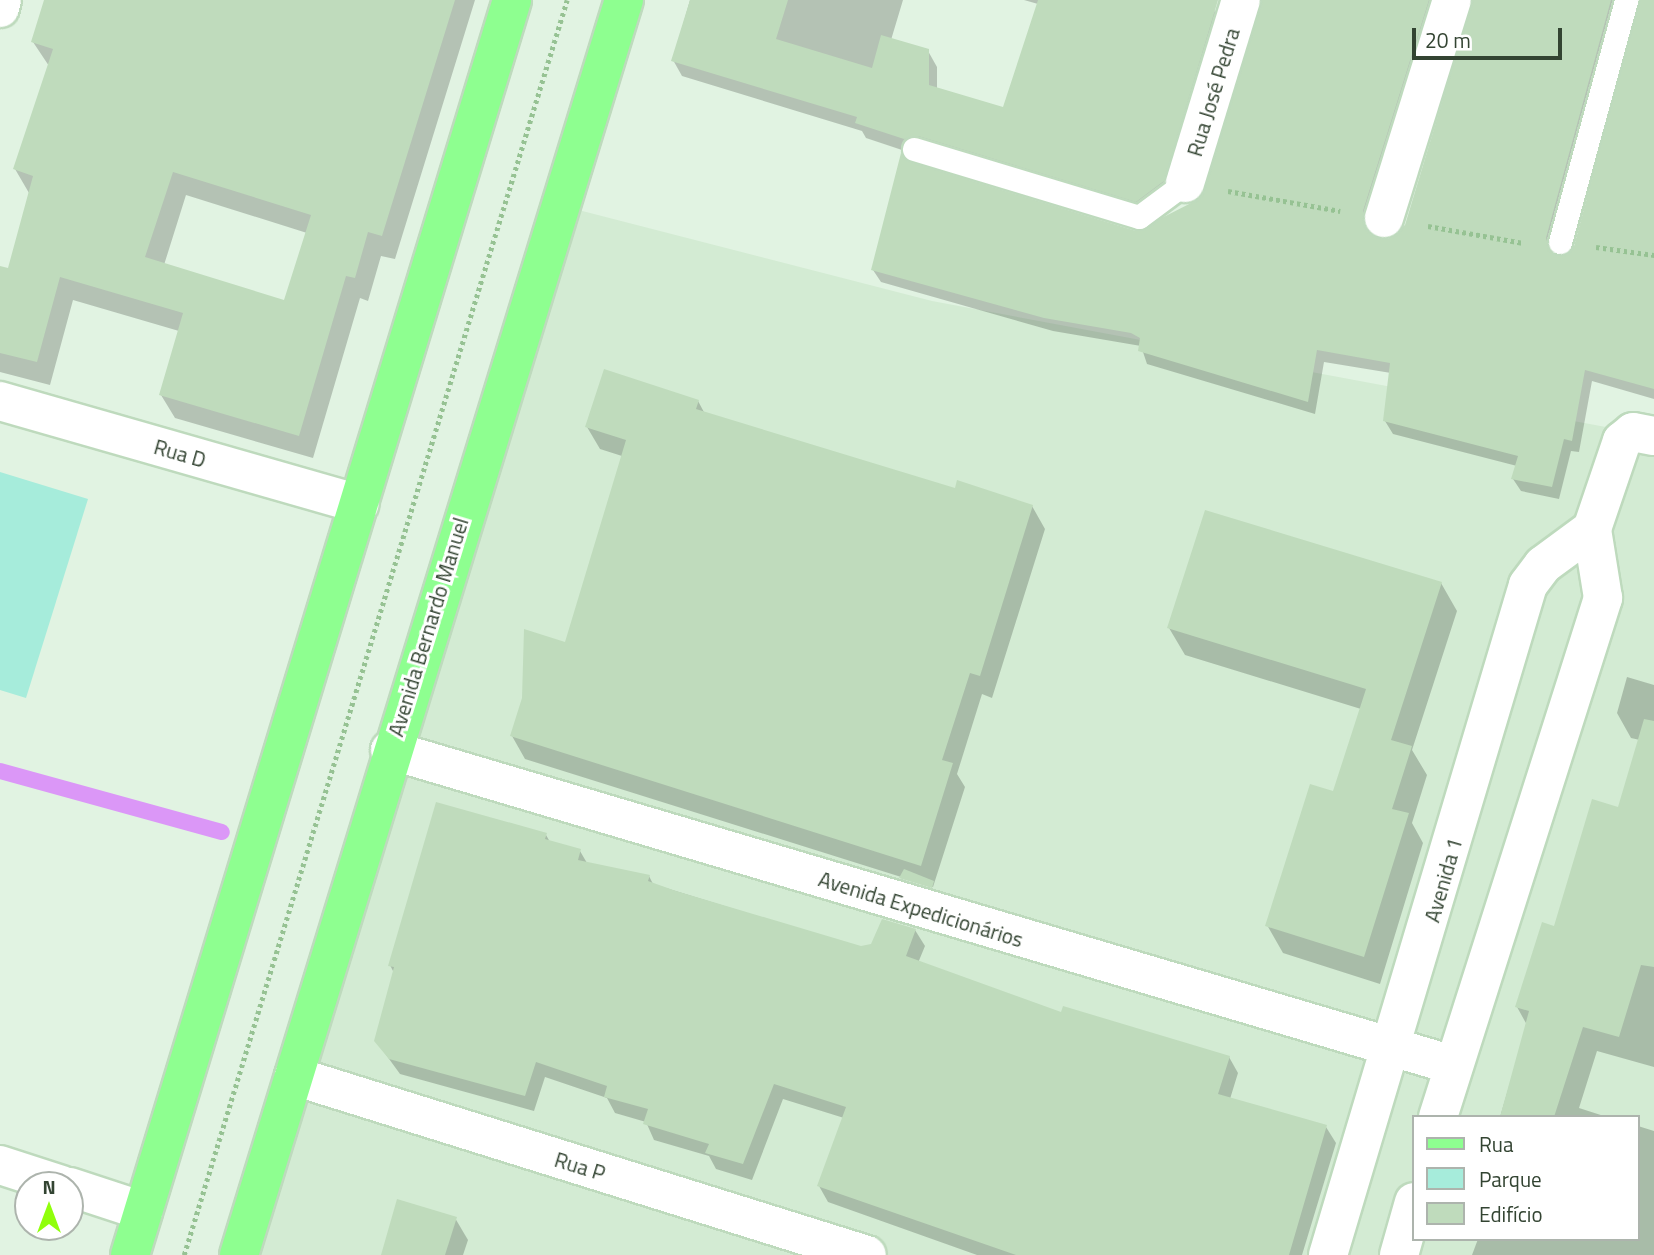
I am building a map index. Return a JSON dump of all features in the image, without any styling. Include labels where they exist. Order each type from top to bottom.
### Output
[{"type":"main road","points":[[130,1255],[512,0]]},
{"type":"main road","name":"Avenida Bernardo Manuel","points":[[239,1255],[390,750],[624,0]]},
{"type":"street","points":[[0,8],[2,0]]},
{"type":"street","name":"Rua José Pedra","points":[[1185,183],[1241,0]]},
{"type":"street","points":[[1384,218],[1452,0]]},
{"type":"street","name":"Rua D","points":[[0,401],[360,504]]},
{"type":"street","points":[[1439,1115],[1603,598],[1592,529],[1622,440],[1643,434]]},
{"type":"street","name":"Avenida 1","points":[[1328,1255],[1393,1050],[1528,585],[1592,529]]},
{"type":"street","name":"Avenida Expedicionários","points":[[390,750],[1393,1050],[1453,1065]]},
{"type":"street","name":"Rua P","points":[[294,1076],[867,1255]]},
{"type":"street","points":[[0,1165],[19,1171]]},
{"type":"street","points":[[84,1192],[143,1211]]},
{"type":"street","points":[[1399,1255],[1412,1209]]},
{"type":"lane","points":[[1560,243],[1626,0]]},
{"type":"lane","points":[[914,149],[1139,217],[1185,183]]},
{"type":"path","points":[[184,1255],[567,0]]},
{"type":"shaded area","points":[[559,205],[932,301],[1654,436],[1654,1255],[239,1255]]},
{"type":"green space","points":[[0,472],[88,499],[26,698],[0,690]]},
{"type":"building","points":[[44,0],[455,0],[382,236],[368,232],[355,278],[346,276],[299,436],[159,395],[183,313],[60,277],[37,362],[0,353],[0,266],[8,268],[33,176],[13,169],[53,49],[31,42]],"holes":[[[173,172],[311,215],[284,300],[145,257]]]},
{"type":"building","points":[[690,0],[788,0],[776,39],[872,68],[881,35],[929,49],[929,85],[1003,107],[1038,0],[1218,0],[1164,181],[1136,202],[918,136],[904,139],[855,123],[857,117],[671,61]]},
{"type":"building","points":[[1262,0],[1429,0],[1363,211],[1368,232],[1388,239],[1405,225],[1473,0],[1611,0],[1546,238],[1550,251],[1563,256],[1574,246],[1640,0],[1654,0],[1654,389],[1585,370],[1572,441],[1564,439],[1552,487],[1511,479],[1518,456],[1383,421],[1390,363],[1317,350],[1308,402],[1138,351],[1140,338],[1131,333],[1044,318],[871,270],[901,153],[910,162],[1136,231],[1199,199]]},
{"type":"building","points":[[604,369],[699,400],[696,409],[955,488],[957,480],[1033,505],[980,676],[970,673],[942,760],[953,763],[921,866],[510,736],[522,698],[524,629],[565,642],[626,440],[585,427]]},
{"type":"building","points":[[1205,510],[1442,582],[1391,740],[1412,746],[1392,809],[1409,813],[1364,957],[1265,926],[1310,784],[1333,791],[1366,689],[1167,628]]},
{"type":"building","points":[[1644,719],[1654,721],[1654,967],[1641,965],[1619,1037],[1583,1027],[1555,1115],[1501,1115],[1529,1011],[1515,1007],[1542,922],[1554,926],[1592,799],[1618,807]]},
{"type":"building","points":[[436,802],[547,833],[545,839],[581,849],[578,860],[650,875],[648,881],[676,891],[861,946],[871,944],[882,919],[916,929],[906,956],[1061,1012],[1063,1006],[1230,1056],[1218,1094],[1327,1125],[1289,1255],[1016,1255],[817,1186],[846,1107],[774,1084],[743,1164],[705,1153],[709,1144],[643,1124],[648,1109],[604,1097],[607,1086],[536,1062],[525,1096],[389,1059],[374,1041],[394,967],[388,966]]},
{"type":"building","points":[[904,869],[934,881],[932,888],[899,878]]},
{"type":"building","points":[[397,1199],[457,1217],[445,1255],[381,1255]]},
{"type":"waterway","points":[[0,771],[222,832]]}]
